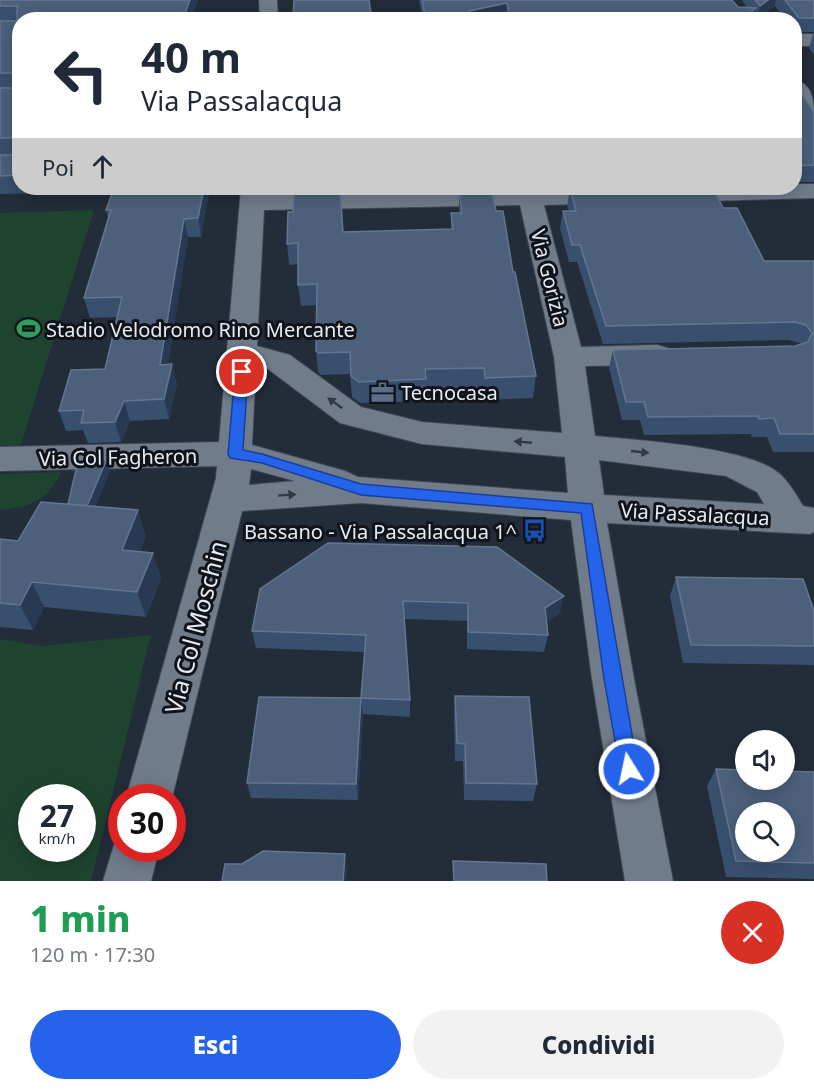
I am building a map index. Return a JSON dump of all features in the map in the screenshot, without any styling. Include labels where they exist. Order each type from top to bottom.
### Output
[{"type":"street","points":[[802,96],[814,112]]},
{"type":"street","name":"Via Col Moschin","points":[[153,784],[228,499],[235,454],[253,195]]},
{"type":"street","name":"Via Gorizia","points":[[530,195],[569,357],[582,447],[587,508],[612,679],[650,881]]},
{"type":"street","points":[[243,352],[279,362],[351,415],[422,433],[582,447],[733,465],[769,483],[804,519]]},
{"type":"street","points":[[569,357],[684,354]]},
{"type":"street","name":"Via Col Fagheron","points":[[0,459],[235,454],[262,459],[361,490]]},
{"type":"street","points":[[228,499],[361,490]]},
{"type":"street","name":"Via Passalacqua","points":[[361,490],[587,508],[804,519]]},
{"type":"street","points":[[127,881],[132,862]]},
{"type":"green space","name":"Stadio Velodromo Rino Mercante","points":[[94,210],[18,454],[0,454],[0,213]]},
{"type":"green space","points":[[61,472],[50,490],[37,501],[21,507],[0,510],[0,474]]},
{"type":"green space","points":[[151,635],[115,784],[108,784],[108,811],[96,860],[96,784],[18,784],[18,862],[96,862],[91,881],[0,881],[0,639],[43,646]]},
{"type":"building","points":[[0,0],[190,0],[186,12],[17,12],[17,6],[0,6]]},
{"type":"building","points":[[294,0],[369,0],[371,12],[293,12]]},
{"type":"building","points":[[422,0],[732,0],[738,7],[756,8],[751,12],[509,12],[507,3],[469,12],[424,12]]},
{"type":"building","points":[[755,0],[768,0],[760,6]]},
{"type":"building","points":[[785,0],[814,0],[814,18],[802,18],[802,12],[794,12]]},
{"type":"building","points":[[0,21],[12,21],[12,73],[0,73]]},
{"type":"building","points":[[0,88],[12,88],[12,138],[0,138]]},
{"type":"building","points":[[802,94],[814,112],[814,165],[802,166]]},
{"type":"building","points":[[0,155],[12,155],[12,175],[0,176]]},
{"type":"building","points":[[111,195],[203,195],[198,218],[184,219],[160,365],[172,364],[164,399],[124,401],[115,422],[81,423],[84,410],[59,411],[71,370],[105,369],[122,297],[84,298],[111,210],[106,210]]},
{"type":"building","points":[[294,195],[340,195],[343,232],[453,229],[451,213],[462,213],[460,195],[493,195],[496,211],[503,211],[513,272],[515,272],[536,376],[485,378],[484,368],[425,369],[426,379],[359,382],[351,376],[350,352],[319,353],[316,351],[317,284],[298,285],[298,243],[287,244],[288,212],[293,212]]},
{"type":"building","points":[[572,195],[716,195],[723,208],[737,208],[764,261],[814,261],[814,434],[780,434],[774,418],[759,419],[758,416],[648,417],[644,402],[626,402],[613,350],[795,346],[808,342],[812,333],[806,325],[795,322],[606,326],[580,245],[572,245],[563,211],[576,211]]},
{"type":"building","points":[[78,461],[106,461],[87,506],[68,504]]},
{"type":"building","points":[[41,502],[138,510],[122,550],[153,553],[137,592],[32,582],[20,605],[0,603],[0,539],[18,541]]},
{"type":"building","points":[[328,543],[497,547],[564,596],[545,608],[548,635],[468,632],[468,603],[403,601],[410,700],[361,698],[366,635],[252,631],[260,589]]},
{"type":"building","points":[[676,577],[803,579],[814,611],[814,646],[691,645]]},
{"type":"building","points":[[455,696],[529,697],[537,784],[466,783],[465,744],[457,743]]},
{"type":"building","points":[[259,697],[361,698],[356,784],[247,783]]},
{"type":"building","points":[[716,769],[735,770],[735,790],[795,790],[795,771],[814,772],[814,863],[775,862],[795,862],[795,802],[735,802],[735,856]]},
{"type":"building","points":[[263,851],[345,854],[343,881],[222,881],[225,864],[242,864]]},
{"type":"building","points":[[453,861],[546,864],[547,881],[454,881]]},
{"type":"place","name":"Stadio Velodromo Rino Mercante","points":[[28,329]]},
{"type":"place","name":"Tecnocasa","points":[[383,392]]},
{"type":"place","name":"Bassano - Via Passalacqua 1^","points":[[535,531]]},
{"type":"route","points":[[242,372],[235,454],[262,459],[361,490],[587,508],[612,679],[629,769]]}]
